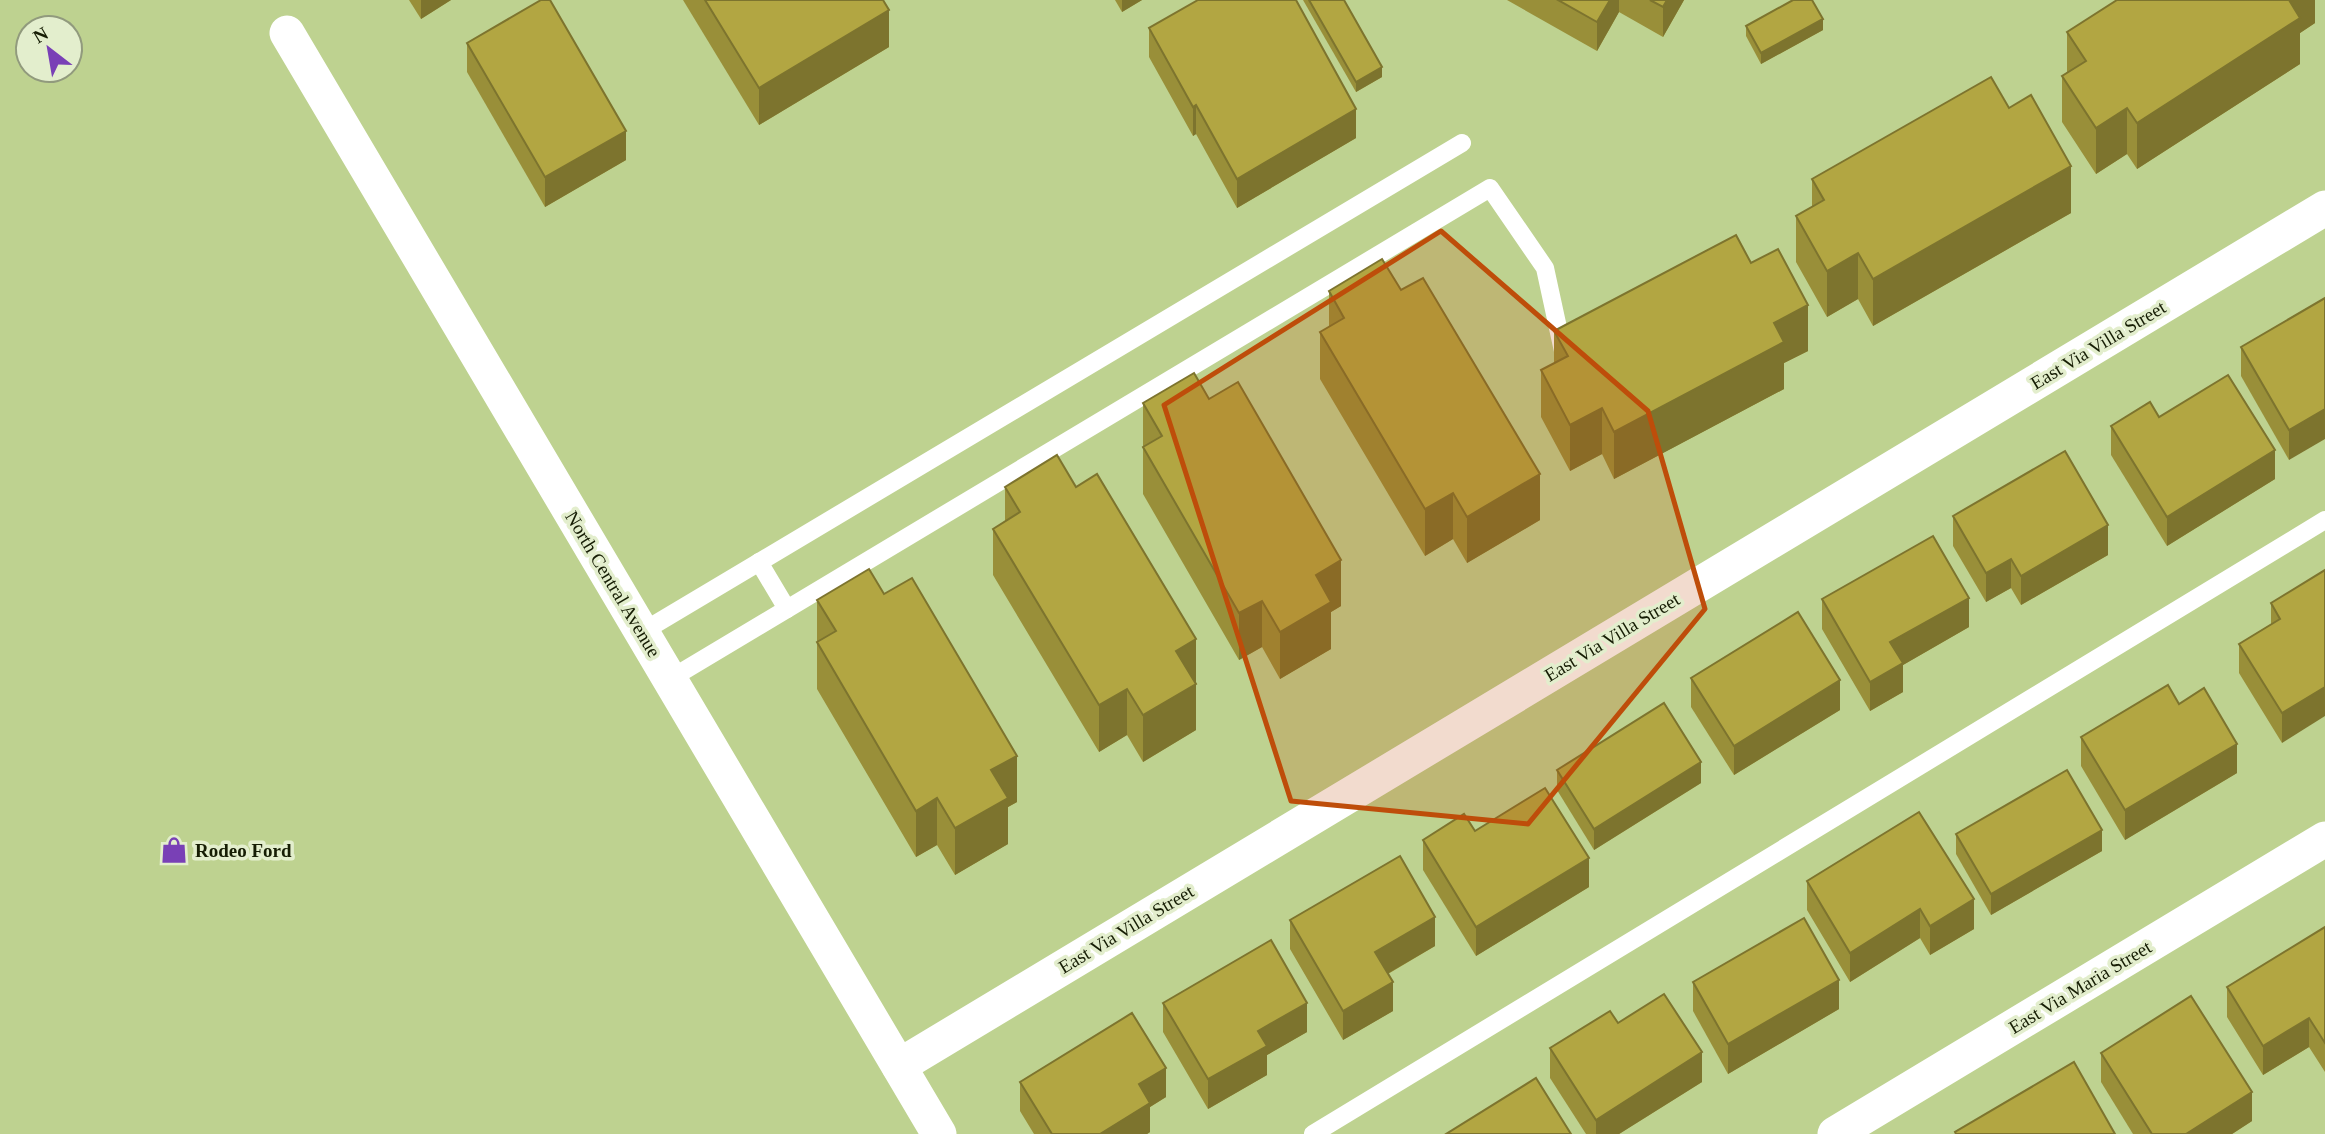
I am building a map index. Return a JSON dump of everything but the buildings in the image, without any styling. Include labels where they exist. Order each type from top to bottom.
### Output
[{"type":"street","name":"North Central Avenue","points":[[287,33],[939,1134]]},
{"type":"street","name":"East Via Villa Street","points":[[899,1066],[2325,208]]},
{"type":"street","name":"East Via Maria Street","points":[[1835,1134],[2325,839]]},
{"type":"lane","points":[[642,632],[1462,143]]},
{"type":"lane","points":[[670,679],[1490,188],[1545,268],[1564,356]]},
{"type":"lane","points":[[1313,1134],[2325,520]]},
{"type":"lane","points":[[759,562],[788,609]]},
{"type":"highlighted area","points":[[1441,231],[1648,411],[1705,609],[1528,824],[1291,801],[1164,405]]},
{"type":"place","name":"Rodeo Ford","points":[[174,850]]}]
